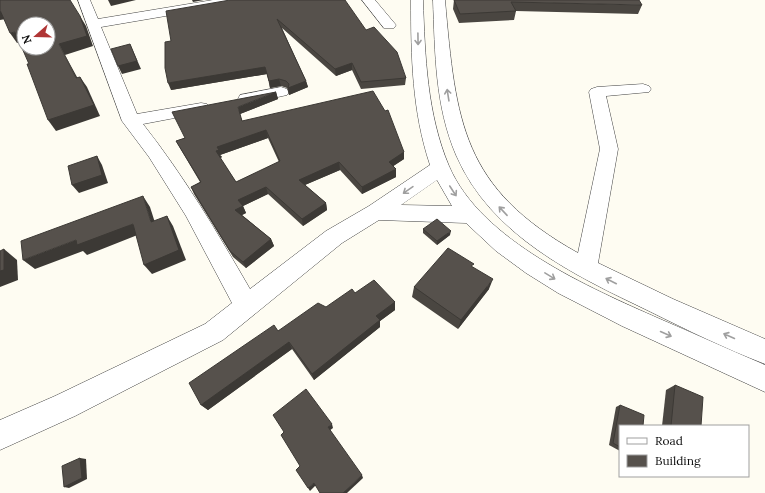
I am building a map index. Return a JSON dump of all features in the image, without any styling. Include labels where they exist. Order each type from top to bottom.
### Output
[{"type":"street","points":[[84,0],[131,121],[156,153],[194,212],[247,307]]},
{"type":"street","points":[[94,24],[170,5],[236,0]]},
{"type":"street","points":[[368,0],[389,25]]},
{"type":"street","points":[[417,0],[420,88],[425,119],[440,168],[454,193],[471,215],[500,242],[532,265],[567,286],[618,312],[765,379]]},
{"type":"street","points":[[444,1],[442,57],[449,100],[455,126],[475,174],[489,196],[528,234],[586,268],[636,294],[765,352]]},
{"type":"street","points":[[586,268],[609,149],[597,92],[643,89]]},
{"type":"street","points":[[131,121],[281,92]]},
{"type":"street","points":[[0,435],[65,406],[214,332],[334,237],[376,212],[440,168]]},
{"type":"street","points":[[376,212],[471,215]]},
{"type":"building","points":[[0,0],[70,0],[80,16],[87,36],[59,44],[76,78],[80,77],[94,105],[48,120],[27,64],[29,64],[26,56],[56,56],[56,16],[16,16],[16,34],[15,32],[10,33],[0,10]]},
{"type":"building","points":[[230,0],[345,0],[366,30],[374,27],[397,52],[406,78],[361,82],[352,63],[335,69],[277,19],[306,81],[288,88],[289,84],[286,81],[279,79],[269,81],[265,67],[168,83],[165,68],[165,42],[171,41],[166,11]]},
{"type":"building","points":[[454,0],[639,0],[642,5],[511,2],[516,11],[460,14]]},
{"type":"building","points":[[130,44],[137,61],[118,66],[111,49]]},
{"type":"building","points":[[373,91],[385,111],[388,110],[404,152],[389,162],[396,169],[362,187],[339,162],[299,180],[326,203],[302,219],[266,187],[238,200],[243,206],[235,210],[271,239],[243,262],[230,251],[191,187],[201,182],[176,141],[185,138],[172,112],[276,92],[238,107],[242,121]],"holes":[[[266,130],[280,161],[236,182],[216,151],[219,150],[217,147]]]},
{"type":"building","points":[[97,156],[102,175],[72,185],[68,166]]},
{"type":"building","points":[[143,196],[151,222],[167,216],[179,250],[144,265],[133,224],[77,245],[76,240],[23,260],[21,241]]},
{"type":"building","points":[[437,219],[451,231],[437,241],[423,229]]},
{"type":"building","points":[[448,248],[474,264],[471,266],[493,279],[461,320],[414,287]]},
{"type":"building","points":[[4,249],[4,270],[0,271],[0,251]]},
{"type":"building","points":[[374,280],[395,302],[376,316],[380,320],[312,374],[289,342],[201,405],[189,383],[274,325],[278,331],[318,303],[326,307],[352,289],[355,293]]},
{"type":"building","points":[[675,385],[703,397],[701,425],[671,425]]},
{"type":"building","points":[[306,389],[332,424],[328,427],[362,475],[343,493],[320,493],[314,483],[308,488],[296,470],[300,466],[281,435],[284,432],[273,415]]},
{"type":"building","points":[[620,405],[644,415],[643,425],[619,425],[619,446],[613,443]]},
{"type":"building","points":[[80,458],[82,478],[64,487],[62,466]]}]
